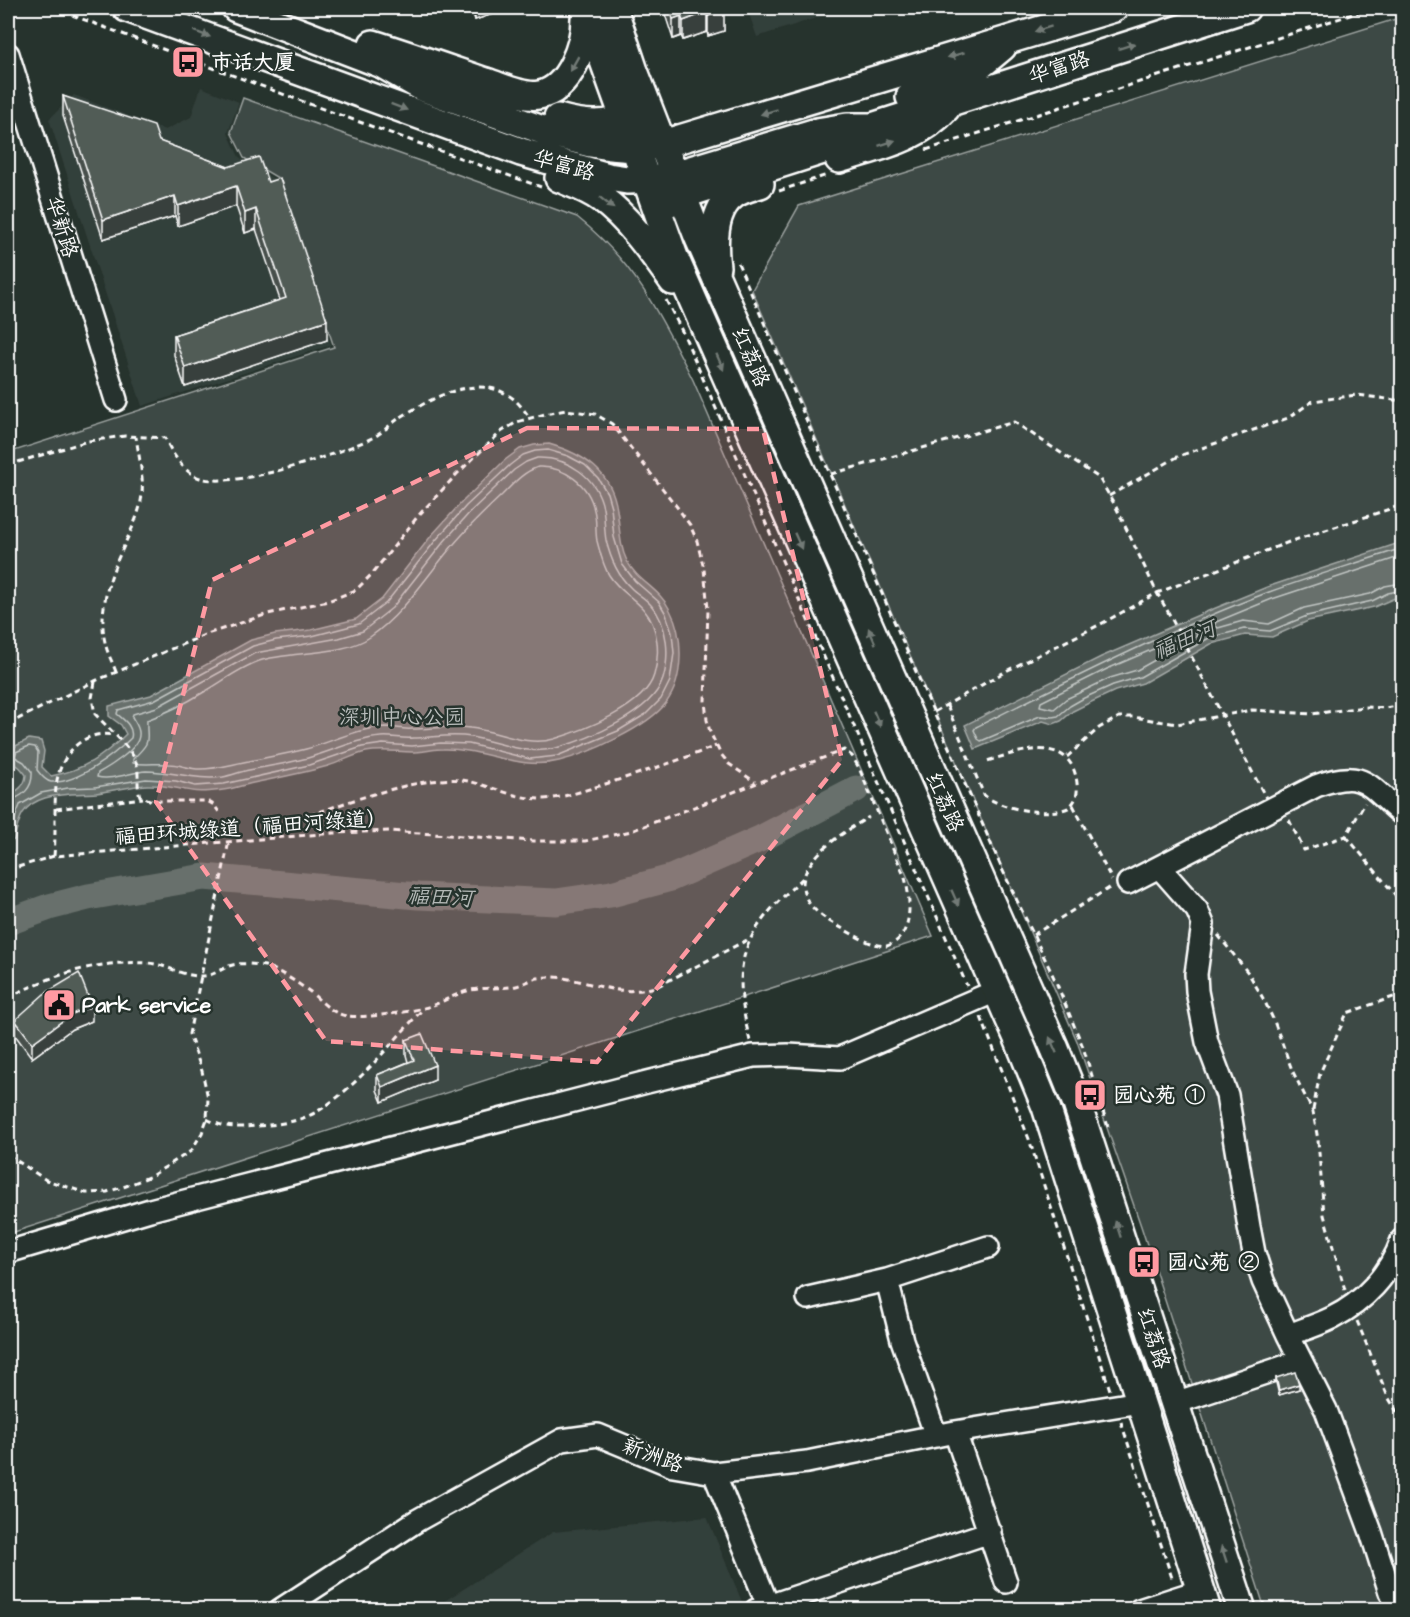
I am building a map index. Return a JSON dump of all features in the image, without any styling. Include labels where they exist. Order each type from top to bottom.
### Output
[{"type":"main road","name":"华富路","points":[[127,8],[521,152],[593,174],[679,185],[817,132],[847,127],[872,127],[1246,8]]},
{"type":"main road","name":"华富路","points":[[236,8],[291,27],[382,64],[423,87],[476,107],[570,138],[590,143],[634,148],[663,144],[1114,8]]},
{"type":"main road","points":[[291,27],[360,41],[528,95],[539,95],[549,92],[562,81],[581,51],[585,30],[585,8]]},
{"type":"main road","name":"红荔路","points":[[585,8],[674,257],[985,996],[1032,1073],[1049,1118],[1127,1403],[1204,1600]]},
{"type":"main road","name":"红荔路","points":[[613,8],[647,104],[717,280],[1066,1076],[1093,1151],[1242,1610]]},
{"type":"main road","name":"华富路","points":[[872,127],[892,107],[918,93],[963,76],[978,67],[1012,38]]},
{"type":"main road","name":"华富路","points":[[266,57],[312,61],[376,79],[423,87],[450,86],[472,89],[579,123],[602,124],[623,119],[647,104]]},
{"type":"main road","points":[[717,280],[714,255],[716,227],[720,213],[734,194],[915,134],[934,121],[951,102]]},
{"type":"main road","points":[[521,152],[554,176],[582,187],[601,198],[621,216],[650,250],[701,320]]},
{"type":"main road","name":"华富路","points":[[657,211],[669,201],[679,185]]},
{"type":"street","name":"华新路","points":[[8,54],[116,400]]},
{"type":"street","points":[[1123,883],[1160,868],[1273,801],[1337,779],[1358,779],[1374,788],[1402,814]]},
{"type":"street","points":[[1160,868],[1197,910],[1203,924],[1196,974],[1197,991],[1207,1042],[1227,1095],[1254,1253],[1263,1281],[1326,1410],[1371,1532],[1390,1592],[1401,1610]]},
{"type":"street","points":[[8,1252],[173,1204],[753,1056],[788,1055],[840,1058],[985,996]]},
{"type":"street","points":[[1288,1335],[1332,1318],[1351,1306],[1375,1286],[1388,1270],[1402,1240]]},
{"type":"street","points":[[808,1298],[887,1280],[988,1247]]},
{"type":"street","points":[[887,1280],[902,1340],[990,1532],[1006,1582]]},
{"type":"street","points":[[1175,1403],[1301,1361]]},
{"type":"street","name":"新洲路","points":[[280,1610],[418,1520],[562,1440],[598,1435],[673,1466],[714,1473],[807,1462],[946,1434],[1127,1403]]},
{"type":"street","points":[[714,1473],[765,1608],[990,1532]]},
{"type":"street","points":[[1139,1610],[1204,1600]]},
{"type":"path","points":[[53,8],[312,105],[550,190]]},
{"type":"path","points":[[916,150],[928,150],[1372,8]]},
{"type":"path","points":[[770,193],[838,172]]},
{"type":"path","points":[[737,262],[934,712],[1008,670],[1099,625],[1156,593],[1288,542],[1402,505]]},
{"type":"path","points":[[664,297],[684,335],[985,996],[1011,1091],[1127,1403],[1174,1584]]},
{"type":"path","points":[[8,465],[87,441],[125,436],[165,438],[171,452],[193,474],[202,478],[250,476],[287,469],[353,447],[382,433],[400,418],[428,402],[460,390],[475,388],[505,393],[530,418]]},
{"type":"path","points":[[1109,496],[1179,456],[1288,418],[1313,401],[1357,395],[1402,401]]},
{"type":"path","points":[[8,724],[95,681],[207,634],[268,614],[328,601],[356,590],[372,574],[431,501],[501,432],[517,422],[530,418],[558,411],[581,411],[595,414],[612,424],[690,525],[697,541],[704,569],[708,609],[706,711],[710,732],[729,765],[755,783]]},
{"type":"path","points":[[831,474],[1014,422],[1098,478],[1156,593],[1273,801],[1304,850],[1346,836],[1374,788]]},
{"type":"path","points":[[116,672],[106,646],[103,625],[104,610],[112,575],[141,503],[144,484],[136,437]]},
{"type":"path","points":[[95,681],[92,698],[95,714],[111,728],[114,735],[136,761],[138,790],[143,798]]},
{"type":"path","points":[[1067,757],[1099,728],[1119,717],[1178,724],[1252,710],[1312,714],[1402,705]]},
{"type":"path","points":[[947,706],[984,795],[989,799],[1010,807],[1046,812],[1062,810],[1073,805]]},
{"type":"path","points":[[54,856],[56,786],[62,764],[69,753],[88,736],[114,735]]},
{"type":"path","points":[[290,823],[364,798],[436,782],[460,780],[542,799],[580,792],[613,782],[716,746]]},
{"type":"path","name":"福田环城绿道（福田河绿道）","points":[[8,870],[54,856],[334,833],[390,831],[534,841],[585,841],[631,831],[844,750],[852,756],[905,878],[909,892],[909,917],[902,935],[892,945],[882,946],[826,920],[808,903],[804,891],[804,877]]},
{"type":"path","points":[[984,762],[1018,752],[1040,750],[1049,750],[1067,757],[1074,769],[1077,784],[1073,805],[1109,877],[1123,883]]},
{"type":"path","points":[[56,809],[143,798],[152,801],[207,801],[219,812]]},
{"type":"path","points":[[753,1056],[740,976],[748,939],[761,921],[804,877],[816,855],[828,843],[869,817]]},
{"type":"path","points":[[1346,836],[1402,903]]},
{"type":"path","points":[[8,1155],[29,1171],[55,1183],[86,1193],[107,1192],[151,1176],[191,1150],[202,1133],[207,1119],[208,1098],[202,1071],[189,1034],[229,841]]},
{"type":"path","points":[[1033,934],[1123,883]]},
{"type":"path","points":[[1203,924],[1216,933],[1254,983],[1274,1021],[1292,1070],[1313,1112],[1318,1140],[1324,1215],[1332,1248],[1351,1306],[1380,1378],[1402,1420]]},
{"type":"path","points":[[8,998],[61,974],[92,966],[148,963],[161,965],[178,973],[201,977],[219,973],[231,965],[251,964],[280,973],[308,990],[336,1012],[346,1016],[374,1015],[425,1007],[473,990],[515,986],[538,978],[565,978],[604,989],[628,992],[646,990],[748,939]]},
{"type":"path","points":[[1313,1112],[1320,1073],[1347,1013],[1402,994]]},
{"type":"path","points":[[207,1119],[221,1127],[244,1127],[283,1123],[316,1112],[344,1092],[425,1007]]},
{"type":"highlighted area","points":[[527,428],[763,429],[842,760],[597,1062],[326,1041],[156,802],[212,580]]},
{"type":"shaded area","points":[[747,8],[847,8],[757,37]]},
{"type":"shaded area","name":"市话大厦","points":[[201,87],[239,102],[228,133],[239,157],[277,181],[331,345],[142,406],[49,119],[74,95],[165,130],[191,117]]},
{"type":"shaded area","points":[[707,1517],[745,1609],[432,1609],[553,1532]]},
{"type":"green space","points":[[1402,17],[1402,1609],[1265,1609],[1141,1226],[1077,1041],[752,290],[799,206]]},
{"type":"green space","name":"深圳中心公园","points":[[243,98],[577,217],[598,235],[631,272],[657,312],[693,380],[933,936],[8,1234],[8,453],[334,347],[278,178],[244,158],[231,132]]},
{"type":"water","points":[[549,444],[585,459],[603,475],[614,497],[624,555],[631,568],[666,603],[675,620],[680,645],[676,682],[666,703],[646,721],[617,738],[585,752],[559,761],[544,763],[515,761],[458,750],[378,751],[361,753],[319,769],[227,789],[199,792],[147,785],[96,793],[51,796],[31,804],[26,809],[20,819],[14,840],[8,842],[8,795],[20,788],[26,775],[18,766],[8,763],[8,750],[29,739],[41,741],[44,751],[42,767],[51,776],[73,770],[101,756],[126,734],[121,725],[109,716],[109,706],[151,695],[251,640],[275,634],[311,630],[356,619],[382,599],[431,536],[505,460],[520,449]]},
{"type":"water","points":[[1402,542],[1402,595],[1374,607],[1308,621],[1272,637],[1245,635],[1211,644],[1143,683],[1115,691],[1073,711],[1061,721],[1053,724],[1043,721],[975,749],[965,725],[1101,657],[1267,587]]},
{"type":"building","points":[[669,8],[723,8],[724,11],[708,16],[707,12],[683,21],[681,16],[673,19]]},
{"type":"building","points":[[63,96],[154,126],[159,141],[228,167],[259,157],[268,182],[280,178],[327,320],[185,368],[174,335],[286,298],[256,209],[245,213],[236,186],[178,206],[175,196],[103,220]]},
{"type":"building","points":[[79,973],[92,1006],[72,1014],[32,1043],[15,1020],[44,994]]},
{"type":"building","points":[[422,1034],[435,1065],[382,1087],[377,1075],[414,1060],[406,1040]]},
{"type":"building","points":[[1295,1372],[1299,1384],[1279,1390],[1276,1378]]},
{"type":"waterway","name":"福田河","points":[[8,922],[49,907],[88,897],[204,877],[418,896],[556,902],[611,894],[671,878],[762,838],[856,789]]},
{"type":"place","name":"市话大厦","points":[[188,62]]},
{"type":"place","name":"Park service","points":[[59,1005]]},
{"type":"place","name":"园心苑 ①","points":[[1090,1095]]},
{"type":"place","name":"园心苑 ②","points":[[1144,1262]]}]
